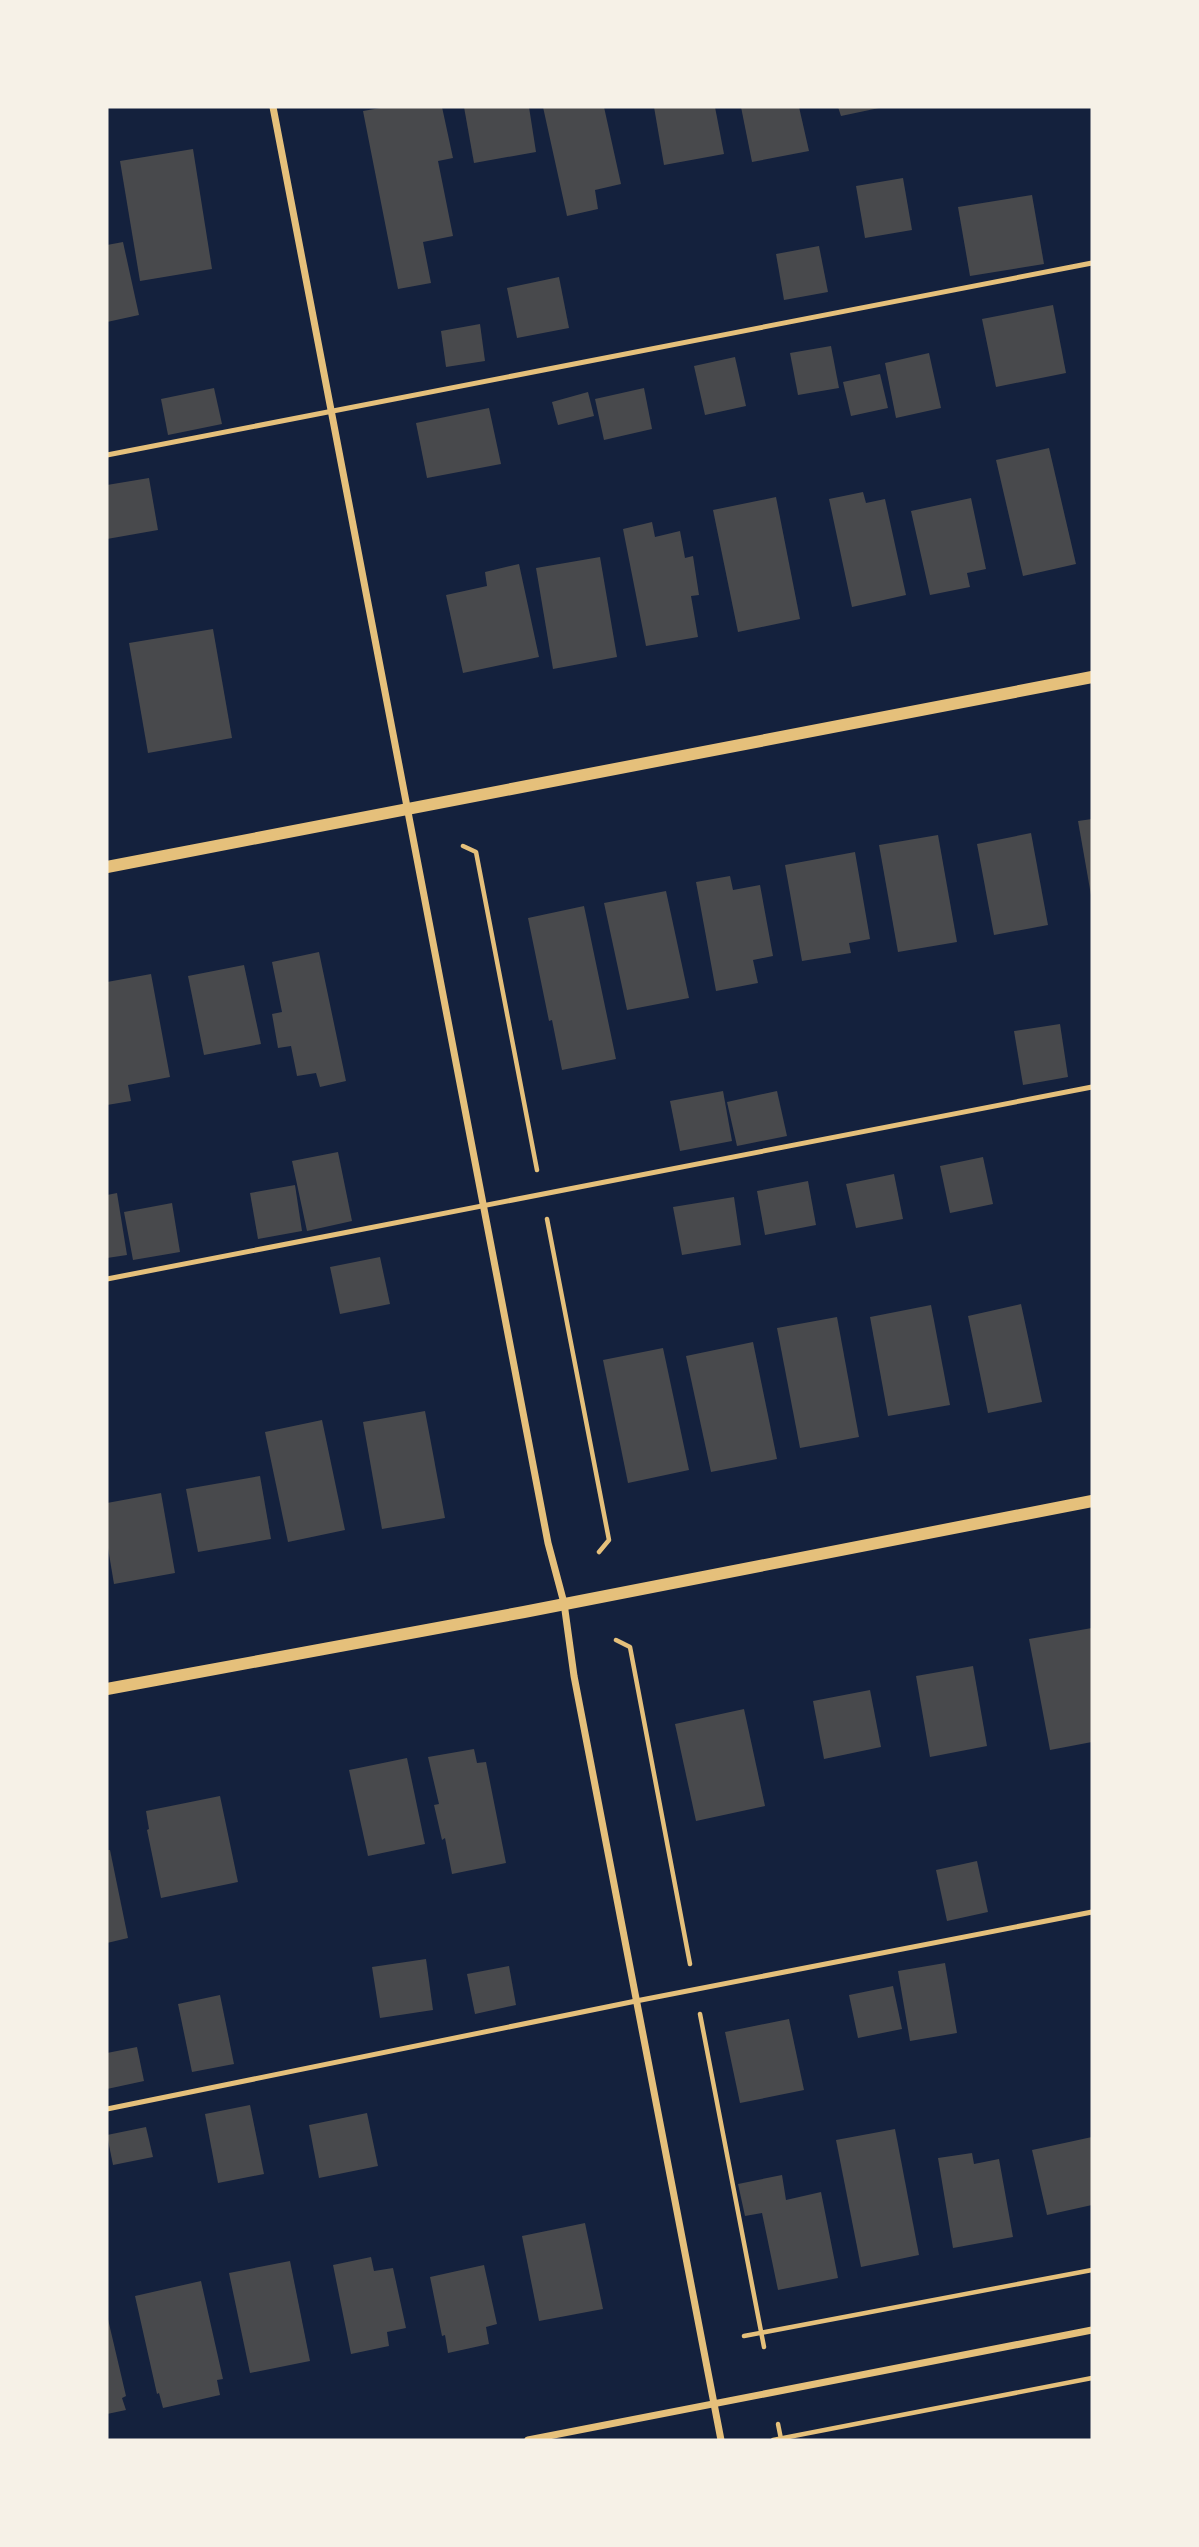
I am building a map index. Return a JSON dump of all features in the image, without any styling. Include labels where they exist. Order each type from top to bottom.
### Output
[{"type":"street","points":[[273,107],[548,1543],[564,1603],[574,1676],[721,2440]]},
{"type":"street","points":[[107,867],[1092,677]]},
{"type":"street","points":[[107,1689],[1092,1501]]},
{"type":"street","points":[[528,2440],[1092,2330]]},
{"type":"lane","points":[[107,456],[1092,263]]},
{"type":"lane","points":[[107,1279],[1092,1087]]},
{"type":"lane","points":[[107,2109],[636,2001],[1092,1912]]},
{"type":"path","points":[[744,2336],[1092,2270]]},
{"type":"path","points":[[773,2440],[1092,2378]]},
{"type":"path","points":[[778,2424],[781,2439]]},
{"type":"building","points":[[386,107],[442,107],[453,158],[438,161],[453,236],[423,242],[431,283],[398,289],[363,111]]},
{"type":"building","points":[[464,107],[529,107],[536,152],[474,163]]},
{"type":"building","points":[[543,107],[604,107],[621,184],[595,190],[598,209],[567,216]]},
{"type":"building","points":[[654,107],[715,107],[724,154],[664,165]]},
{"type":"building","points":[[741,107],[799,107],[809,151],[752,162]]},
{"type":"building","points":[[838,107],[879,107],[879,108],[841,116]]},
{"type":"building","points":[[193,149],[212,269],[140,281],[120,161]]},
{"type":"building","points":[[903,178],[912,230],[865,238],[856,186]]},
{"type":"building","points":[[1032,195],[1044,264],[970,276],[958,207]]},
{"type":"building","points":[[123,242],[139,315],[107,322],[107,245]]},
{"type":"building","points":[[819,246],[828,292],[784,300],[776,254]]},
{"type":"building","points":[[559,277],[569,328],[517,338],[507,288]]},
{"type":"building","points":[[1053,305],[1066,373],[996,387],[982,319]]},
{"type":"building","points":[[480,324],[485,361],[446,367],[441,331]]},
{"type":"building","points":[[831,346],[839,388],[798,395],[790,353]]},
{"type":"building","points":[[929,353],[941,408],[896,418],[885,363]]},
{"type":"building","points":[[735,357],[746,406],[705,415],[694,366]]},
{"type":"building","points":[[880,374],[888,408],[851,416],[843,382]]},
{"type":"building","points":[[214,388],[222,424],[168,435],[161,399]]},
{"type":"building","points":[[644,388],[652,429],[604,440],[595,399]]},
{"type":"building","points":[[588,392],[594,416],[558,425],[552,402]]},
{"type":"building","points":[[489,408],[501,464],[427,478],[416,423]]},
{"type":"building","points":[[1049,448],[1076,564],[1023,576],[996,460]]},
{"type":"building","points":[[149,478],[158,530],[107,539],[107,485]]},
{"type":"building","points":[[863,492],[866,503],[885,499],[906,595],[852,607],[829,499]]},
{"type":"building","points":[[776,497],[800,619],[738,632],[713,510]]},
{"type":"building","points":[[971,498],[986,569],[967,573],[970,587],[930,595],[911,511]]},
{"type":"building","points":[[652,522],[655,537],[680,531],[685,558],[693,556],[699,595],[691,596],[698,637],[646,646],[623,529]]},
{"type":"building","points":[[600,557],[617,657],[553,669],[536,568]]},
{"type":"building","points":[[519,564],[539,657],[463,673],[446,595],[487,586],[485,572]]},
{"type":"building","points":[[213,629],[232,738],[148,753],[129,643]]},
{"type":"building","points":[[1092,819],[1092,895],[1091,895],[1078,821]]},
{"type":"building","points":[[1031,833],[1048,925],[994,935],[977,844]]},
{"type":"building","points":[[938,835],[957,942],[898,952],[879,845]]},
{"type":"building","points":[[855,852],[870,939],[849,943],[851,953],[802,961],[785,865]]},
{"type":"building","points":[[730,876],[733,890],[760,885],[773,956],[753,960],[758,983],[716,991],[696,882]]},
{"type":"building","points":[[666,891],[689,998],[627,1010],[604,903]]},
{"type":"building","points":[[584,906],[616,1059],[562,1070],[528,918]]},
{"type":"building","points":[[319,952],[346,1081],[320,1087],[316,1073],[297,1076],[291,1046],[278,1048],[272,1014],[282,1012],[272,962]]},
{"type":"building","points":[[244,965],[261,1044],[204,1055],[188,976]]},
{"type":"building","points":[[151,974],[170,1077],[128,1085],[131,1101],[107,1105],[107,982]]},
{"type":"building","points":[[1060,1024],[1068,1077],[1023,1085],[1014,1031]]},
{"type":"building","points":[[723,1091],[732,1141],[680,1151],[670,1101]]},
{"type":"building","points":[[777,1091],[787,1136],[737,1146],[727,1102]]},
{"type":"building","points":[[338,1152],[352,1221],[307,1231],[292,1161]]},
{"type":"building","points":[[983,1157],[993,1204],[950,1213],[940,1166]]},
{"type":"building","points":[[894,1174],[903,1219],[856,1228],[846,1184]]},
{"type":"building","points":[[808,1181],[816,1225],[765,1235],[757,1191]]},
{"type":"building","points":[[295,1185],[302,1231],[258,1239],[250,1193]]},
{"type":"building","points":[[117,1193],[127,1255],[107,1258],[107,1195]]},
{"type":"building","points":[[734,1197],[741,1245],[682,1255],[673,1207]]},
{"type":"building","points":[[172,1203],[180,1252],[133,1260],[124,1212]]},
{"type":"building","points":[[380,1257],[390,1304],[340,1314],[330,1267]]},
{"type":"building","points":[[1021,1304],[1042,1402],[988,1413],[968,1316]]},
{"type":"building","points":[[931,1305],[950,1405],[888,1416],[870,1317]]},
{"type":"building","points":[[837,1317],[859,1437],[800,1448],[777,1328]]},
{"type":"building","points":[[753,1342],[777,1459],[711,1472],[686,1356]]},
{"type":"building","points":[[663,1348],[689,1470],[628,1483],[603,1360]]},
{"type":"building","points":[[425,1411],[445,1518],[382,1529],[363,1422]]},
{"type":"building","points":[[322,1420],[345,1530],[288,1542],[265,1432]]},
{"type":"building","points":[[260,1476],[271,1539],[198,1552],[186,1489]]},
{"type":"building","points":[[161,1493],[175,1573],[114,1584],[107,1542],[107,1503]]},
{"type":"building","points":[[1092,1628],[1092,1742],[1050,1750],[1029,1639]]},
{"type":"building","points":[[973,1666],[987,1746],[930,1757],[916,1676]]},
{"type":"building","points":[[870,1690],[881,1747],[824,1759],[813,1701]]},
{"type":"building","points":[[744,1709],[765,1806],[696,1821],[675,1724]]},
{"type":"building","points":[[474,1749],[477,1763],[486,1762],[506,1863],[452,1874],[445,1838],[442,1840],[434,1805],[439,1804],[428,1757]]},
{"type":"building","points":[[407,1758],[425,1844],[368,1856],[349,1770]]},
{"type":"building","points":[[220,1796],[238,1882],[161,1898],[147,1830],[146,1811]]},
{"type":"building","points":[[107,1850],[110,1850],[128,1938],[107,1943]]},
{"type":"building","points":[[977,1861],[988,1912],[947,1921],[936,1870]]},
{"type":"building","points":[[426,1959],[433,2010],[380,2018],[372,1967]]},
{"type":"building","points":[[945,1963],[957,2033],[910,2041],[898,1971]]},
{"type":"building","points":[[509,1966],[516,2005],[475,2014],[467,1974]]},
{"type":"building","points":[[893,1986],[902,2029],[858,2038],[849,1995]]},
{"type":"building","points":[[220,1995],[234,2064],[192,2072],[178,2004]]},
{"type":"building","points":[[789,2019],[804,2090],[740,2103],[725,2032]]},
{"type":"building","points":[[137,2047],[144,2081],[107,2089],[107,2053]]},
{"type":"building","points":[[250,2105],[264,2174],[218,2183],[205,2114]]},
{"type":"building","points":[[367,2113],[378,2166],[319,2178],[309,2125]]},
{"type":"building","points":[[146,2127],[153,2157],[113,2165],[107,2135]]},
{"type":"building","points":[[895,2129],[919,2255],[861,2267],[836,2140]]},
{"type":"building","points":[[1092,2137],[1092,2205],[1047,2215],[1032,2150]]},
{"type":"building","points":[[972,2153],[974,2164],[999,2159],[1013,2237],[953,2248],[938,2158]]},
{"type":"building","points":[[782,2175],[786,2200],[821,2192],[838,2278],[778,2290],[762,2213],[745,2216],[738,2184]]},
{"type":"building","points":[[585,2223],[603,2309],[539,2321],[522,2236]]},
{"type":"building","points":[[371,2257],[374,2271],[393,2268],[406,2328],[387,2332],[389,2346],[351,2354],[333,2265]]},
{"type":"building","points":[[290,2261],[310,2361],[250,2373],[229,2273]]},
{"type":"building","points":[[484,2265],[497,2324],[486,2327],[489,2344],[448,2353],[430,2277]]},
{"type":"building","points":[[201,2281],[223,2379],[217,2380],[220,2395],[163,2408],[159,2393],[157,2394],[135,2296]]},
{"type":"building","points":[[107,2315],[126,2396],[122,2398],[126,2410],[107,2414]]}]
